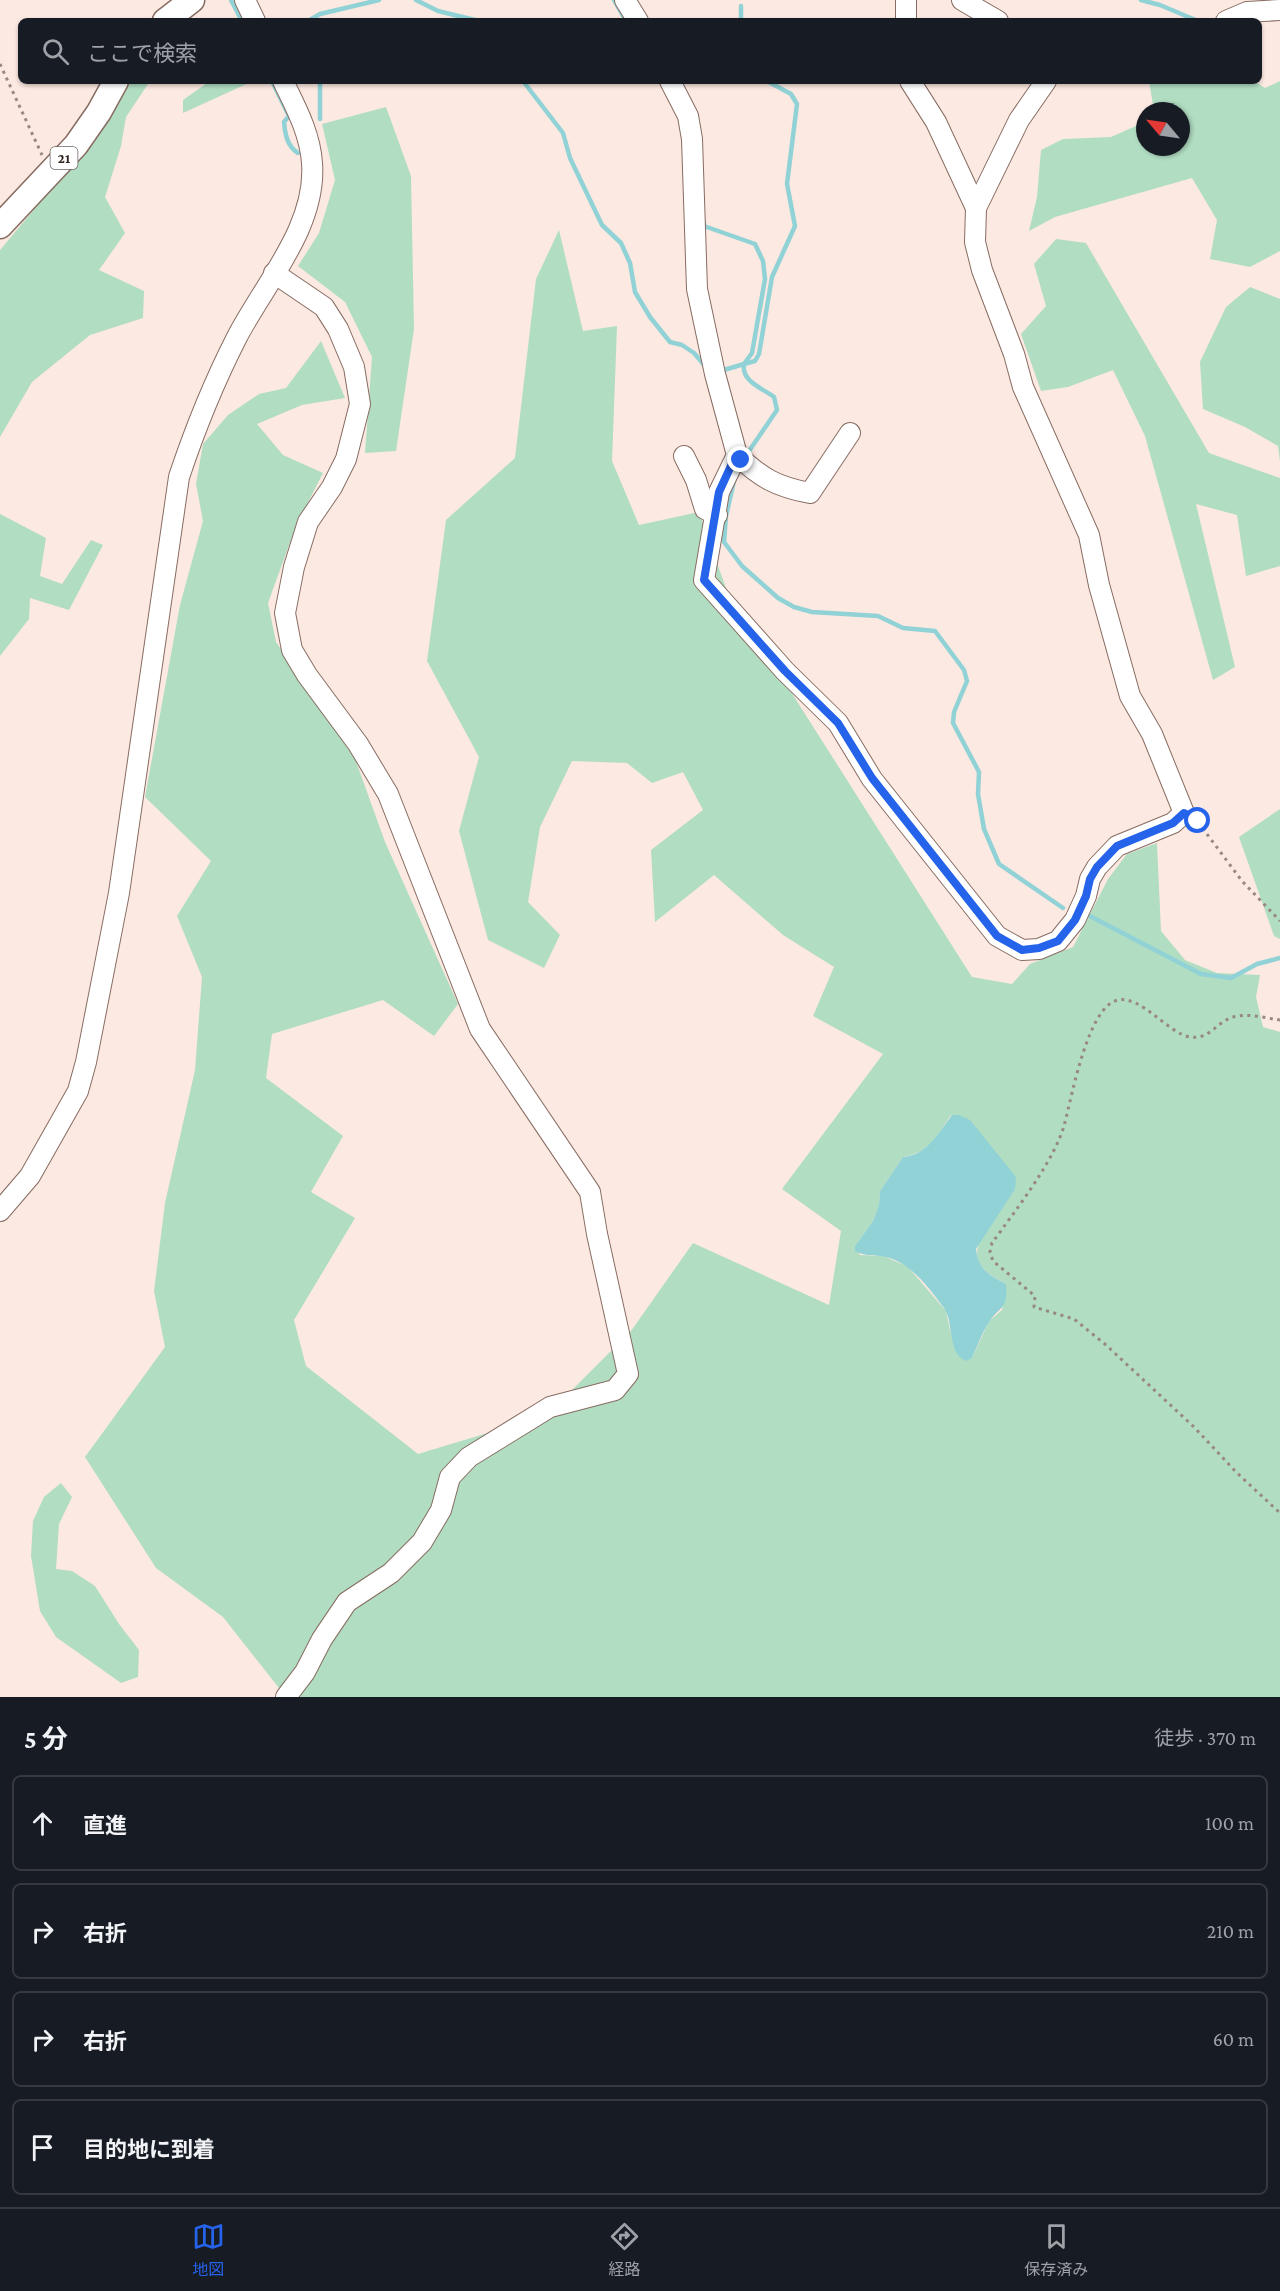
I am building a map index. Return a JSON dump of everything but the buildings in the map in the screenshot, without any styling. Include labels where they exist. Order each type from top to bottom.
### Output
[{"type":"main road","points":[[169,18],[192,0]]},
{"type":"main road","name":"21","points":[[0,226],[76,145],[99,112],[114,84]]},
{"type":"street","points":[[245,0],[254,18]]},
{"type":"street","points":[[625,0],[636,18]]},
{"type":"street","points":[[906,0],[906,18]]},
{"type":"street","points":[[962,0],[993,18]]},
{"type":"street","points":[[1233,18],[1247,12],[1280,10]]},
{"type":"street","points":[[1,1210],[30,1176],[81,1082],[119,893],[174,526],[179,477],[195,428],[233,347],[293,242],[304,218],[311,184],[312,164],[308,136],[284,84]]},
{"type":"street","points":[[672,84],[688,116],[692,140],[697,289],[714,369],[741,460],[756,473],[786,489],[810,493],[850,433]]},
{"type":"street","points":[[912,84],[936,122],[976,208]]},
{"type":"street","points":[[741,460],[719,492],[704,580],[785,671],[838,723],[872,778],[997,936],[1022,950],[1039,948],[1058,941],[1075,920],[1086,896],[1090,879],[1117,846],[1173,823],[1184,813],[1152,734],[1130,696],[1099,585],[1089,535],[1023,387],[1014,354],[982,270],[975,242],[976,208],[1019,120],[1044,84]]},
{"type":"street","points":[[274,273],[324,308],[338,329],[354,367],[360,404],[346,459],[332,487],[308,522],[294,567],[285,613],[292,650],[307,675],[358,744],[388,795],[480,1029],[590,1192],[628,1374],[615,1390],[550,1407],[469,1457],[450,1477],[441,1510],[422,1542],[391,1574],[347,1602],[322,1639],[305,1672],[286,1697]]},
{"type":"street","points":[[684,456],[696,480],[705,509],[717,514]]},
{"type":"path","points":[[0,64],[50,173]]},
{"type":"path","points":[[1184,813],[1198,821],[1242,881],[1280,921]]},
{"type":"path","points":[[1280,1020],[1249,1015],[1230,1018],[1203,1037],[1188,1037],[1131,1001],[1118,1000],[1108,1006],[1100,1015],[1086,1043],[1063,1132],[1037,1178],[992,1243],[990,1252],[993,1261],[1035,1296],[1034,1307],[1074,1319],[1106,1345],[1194,1427],[1236,1472],[1280,1513]]},
{"type":"green space","points":[[1280,81],[1280,251],[1250,267],[1210,259],[1217,220],[1192,178],[1055,217],[1029,231],[1037,197],[1041,150],[1063,139],[1111,137],[1136,126],[1136,156],[1190,156],[1190,102],[1152,102],[1150,84],[1259,84],[1265,88]]},
{"type":"green space","points":[[129,84],[148,84],[126,117],[121,146],[105,197],[125,233],[99,270],[144,291],[143,318],[90,335],[32,382],[0,437],[0,250],[109,120]]},
{"type":"green space","points":[[206,84],[246,84],[183,113],[183,100]]},
{"type":"green space","points":[[386,107],[411,176],[414,329],[396,451],[365,453],[372,357],[345,302],[298,266],[319,233],[335,180],[322,124]]},
{"type":"green space","points":[[559,230],[583,331],[617,326],[612,461],[639,525],[699,512],[727,591],[972,977],[1012,984],[1030,964],[1073,947],[1108,879],[1127,854],[1157,843],[1161,931],[1185,960],[1217,973],[1260,975],[1256,997],[1263,1027],[1280,1032],[1280,1697],[286,1697],[223,1617],[156,1568],[85,1457],[165,1347],[154,1291],[165,1203],[195,1070],[202,977],[177,916],[211,861],[145,797],[180,605],[203,521],[196,484],[203,444],[228,415],[259,394],[286,388],[321,341],[345,398],[302,405],[257,424],[283,455],[323,473],[296,526],[268,603],[276,642],[353,753],[385,842],[458,1004],[434,1036],[383,1000],[272,1034],[266,1078],[343,1136],[311,1192],[355,1218],[294,1320],[306,1366],[418,1454],[547,1415],[631,1331],[693,1243],[829,1305],[841,1231],[782,1189],[883,1054],[813,1016],[834,967],[783,935],[714,875],[655,922],[651,850],[703,810],[683,772],[652,783],[627,763],[572,761],[540,827],[528,902],[560,935],[544,968],[488,940],[459,831],[479,757],[427,661],[446,520],[515,458],[536,279]],"holes":[[[951,1115],[980,1242],[977,1250],[979,1262],[988,1273],[1006,1284],[1002,1310],[989,1321],[972,1358],[954,1348],[946,1311],[908,1267],[884,1256],[860,1255],[855,1246],[873,1221],[879,1205],[880,1191],[903,1157],[920,1152],[932,1142]]]},
{"type":"green space","points":[[1056,239],[1086,243],[1209,453],[1280,478],[1280,566],[1246,576],[1237,515],[1196,504],[1235,667],[1213,680],[1145,436],[1113,370],[1068,387],[1041,391],[1021,334],[1046,306],[1034,264]]},
{"type":"green space","points":[[1250,287],[1280,299],[1280,461],[1278,446],[1245,427],[1203,409],[1200,362],[1226,307]]},
{"type":"green space","points":[[0,514],[46,538],[40,576],[62,584],[91,540],[103,545],[69,610],[30,598],[29,619],[0,656]]},
{"type":"green space","points":[[1280,809],[1280,939],[1274,936],[1239,837]]},
{"type":"green space","points":[[61,1483],[72,1497],[59,1524],[56,1569],[72,1571],[95,1586],[139,1650],[138,1677],[121,1683],[56,1637],[40,1611],[31,1556],[33,1521],[44,1497]]},
{"type":"water","points":[[952,1115],[959,1115],[970,1120],[1016,1177],[1015,1189],[976,1249],[982,1267],[1006,1284],[1006,1299],[986,1326],[972,1358],[966,1361],[960,1357],[953,1344],[944,1308],[919,1277],[895,1260],[855,1251],[855,1246],[873,1221],[879,1205],[880,1191],[903,1157],[925,1148]]},
{"type":"waterway","points":[[231,0],[240,18]]},
{"type":"waterway","points":[[313,18],[320,14],[379,0]]},
{"type":"waterway","points":[[416,0],[438,11],[467,18]]},
{"type":"waterway","points":[[614,0],[624,18]]},
{"type":"waterway","points":[[1141,0],[1191,18]]},
{"type":"waterway","points":[[741,6],[741,18]]},
{"type":"waterway","points":[[273,84],[289,116],[284,122],[287,139],[298,153]]},
{"type":"waterway","points":[[320,84],[320,119]]},
{"type":"waterway","points":[[525,84],[563,133],[570,158],[602,225],[621,243],[630,263],[635,292],[650,317],[670,342],[682,345],[694,353],[706,367]]},
{"type":"waterway","points":[[744,364],[755,361],[759,354],[772,277],[795,226],[787,184],[797,104],[791,94],[773,84]]},
{"type":"waterway","points":[[704,223],[704,226],[755,244],[763,261],[765,279],[752,353],[744,364]]},
{"type":"waterway","points":[[720,370],[744,364],[749,380],[774,397],[777,410],[745,457]]},
{"type":"waterway","points":[[734,481],[726,516],[724,542],[742,566],[778,598],[794,607],[812,612],[878,616],[903,628],[935,631],[964,670],[967,681],[954,712],[953,723],[979,772],[978,794],[984,829],[999,864],[1063,908]]},
{"type":"waterway","points":[[1086,914],[1201,974],[1231,978],[1257,964],[1280,958]]},
{"type":"route","points":[[741,460],[736,455],[719,492],[704,580],[785,671],[838,723],[872,778],[997,936],[1022,950],[1039,948],[1058,941],[1075,920],[1086,896],[1090,879],[1097,867],[1117,846],[1173,823],[1184,813],[1198,821]]}]
